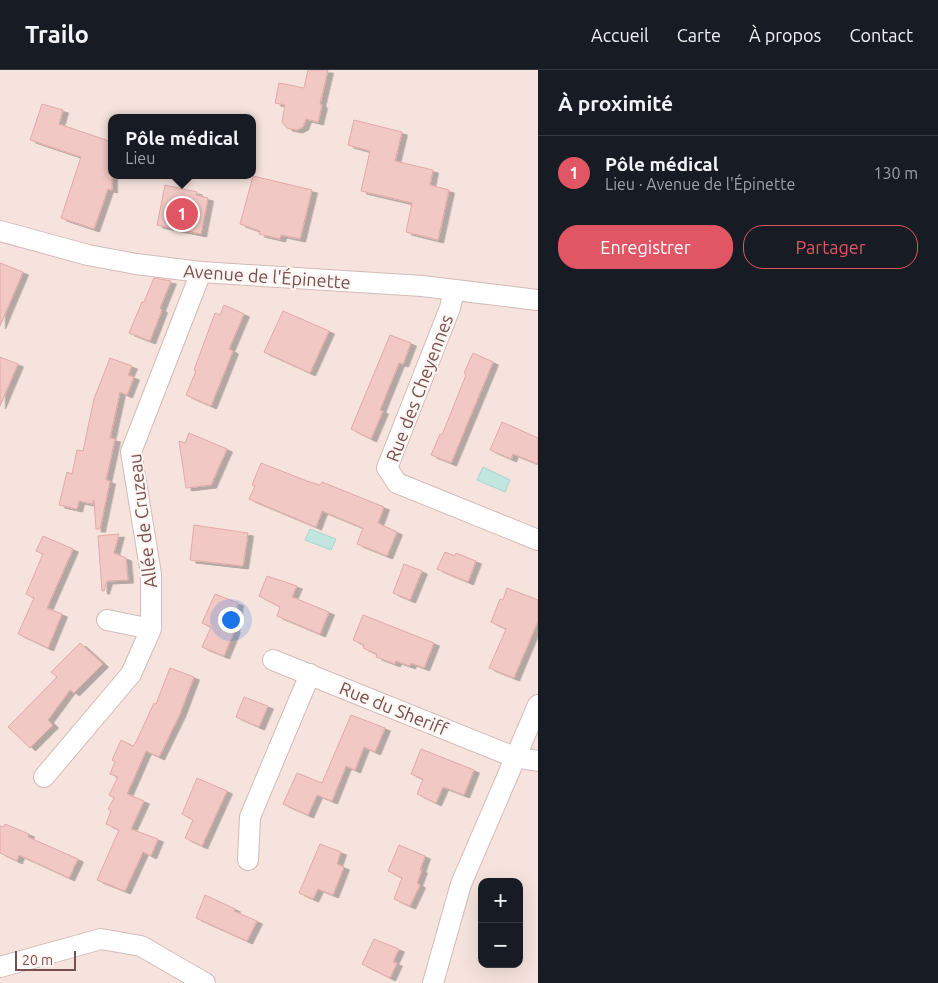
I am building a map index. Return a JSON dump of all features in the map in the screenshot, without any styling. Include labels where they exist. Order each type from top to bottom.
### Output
[{"type":"street","name":"Avenue de l'Épinette","points":[[0,231],[88,255],[136,264],[200,272],[422,286],[538,300]]},
{"type":"street","name":"Allée de Cruzeau","points":[[44,777],[131,674],[151,629],[151,574],[130,452],[200,272]]},
{"type":"street","name":"Rue des Cheyennes","points":[[454,290],[450,308],[387,468],[397,483],[538,540]]},
{"type":"street","points":[[107,620],[151,629]]},
{"type":"street","name":"Rue du Sheriff","points":[[273,660],[514,757],[538,761]]},
{"type":"street","points":[[248,860],[250,817],[310,674]]},
{"type":"street","points":[[432,983],[461,884],[538,705]]},
{"type":"street","points":[[0,967],[101,939],[141,946],[205,983]]},
{"type":"shaded area","points":[[0,70],[538,70],[538,983],[0,983]]},
{"type":"water","points":[[483,467],[510,480],[505,492],[477,480]]},
{"type":"water","points":[[310,529],[336,539],[331,550],[305,540]]},
{"type":"building","points":[[308,70],[328,70],[318,122],[306,119],[303,127],[297,130],[287,128],[282,122],[285,105],[275,103],[279,83],[304,88]]},
{"type":"building","points":[[42,104],[63,110],[59,124],[108,141],[108,179],[112,179],[112,190],[108,189],[94,229],[61,218],[81,157],[30,140]]},
{"type":"building","points":[[354,120],[402,132],[395,161],[433,170],[430,185],[449,190],[438,240],[406,232],[412,203],[361,191],[370,151],[348,145]]},
{"type":"building","points":[[256,177],[312,190],[300,239],[281,235],[280,239],[259,234],[260,231],[240,224],[252,179],[256,179]]},
{"type":"building","points":[[165,185],[197,192],[196,195],[208,198],[201,234],[157,225]]},
{"type":"building","points":[[0,263],[23,272],[0,326]]},
{"type":"building","points":[[154,278],[171,281],[150,341],[129,333]]},
{"type":"building","points":[[224,305],[244,314],[229,349],[233,351],[211,406],[186,395],[215,313],[220,315]]},
{"type":"building","points":[[283,311],[329,331],[310,373],[264,352]]},
{"type":"building","points":[[390,335],[411,343],[403,364],[399,363],[380,410],[383,411],[371,439],[351,429]]},
{"type":"building","points":[[473,353],[493,362],[451,463],[431,455],[440,434],[442,435]]},
{"type":"building","points":[[0,357],[18,364],[0,406]]},
{"type":"building","points":[[110,358],[132,366],[128,375],[134,377],[127,395],[120,392],[110,438],[115,439],[106,480],[110,481],[100,529],[96,529],[94,500],[92,504],[79,501],[77,509],[59,505],[67,472],[72,474],[77,450],[83,451],[94,399]]},
{"type":"building","points":[[502,422],[538,438],[538,464],[513,454],[511,459],[490,450]]},
{"type":"building","points":[[189,433],[227,449],[211,485],[186,488],[179,441],[185,443]]},
{"type":"building","points":[[261,463],[307,481],[320,485],[322,482],[384,507],[378,523],[397,532],[387,556],[357,544],[363,528],[322,511],[316,527],[249,499],[255,486],[252,485]]},
{"type":"building","points":[[194,525],[248,533],[243,566],[190,560]]},
{"type":"building","points":[[119,534],[114,553],[126,558],[128,580],[107,581],[104,591],[102,591],[98,536]]},
{"type":"building","points":[[43,536],[73,549],[47,608],[62,614],[48,648],[18,634],[34,598],[26,594],[43,554],[36,551]]},
{"type":"building","points":[[445,552],[455,556],[456,553],[476,561],[468,582],[437,569]]},
{"type":"building","points":[[404,564],[422,571],[410,600],[393,593]]},
{"type":"building","points":[[267,576],[297,586],[292,597],[329,612],[320,634],[277,616],[280,607],[259,596]]},
{"type":"building","points":[[507,588],[538,600],[538,621],[514,678],[489,668],[506,629],[491,622],[500,599],[503,600]]},
{"type":"building","points":[[215,594],[238,603],[234,632],[224,656],[202,647],[211,627],[202,623]]},
{"type":"building","points":[[363,615],[434,643],[424,668],[411,663],[410,666],[396,661],[395,664],[376,657],[377,654],[363,648],[364,645],[353,640]]},
{"type":"building","points":[[80,643],[103,664],[74,693],[70,690],[48,720],[53,725],[30,748],[8,727],[57,677],[51,672]]},
{"type":"building","points":[[170,668],[194,677],[180,714],[159,757],[146,751],[127,794],[144,801],[131,829],[158,839],[151,856],[143,852],[125,891],[97,880],[119,830],[106,824],[111,811],[108,809],[114,798],[109,795],[118,777],[110,774],[115,762],[112,760],[121,740],[133,746],[136,742],[154,703],[156,704]]},
{"type":"building","points":[[244,697],[268,706],[259,727],[236,717]]},
{"type":"building","points":[[351,715],[385,728],[375,752],[364,747],[355,770],[346,766],[332,801],[317,795],[308,815],[283,804],[297,773],[322,783]]},
{"type":"building","points":[[421,749],[474,770],[464,795],[443,787],[436,803],[417,794],[423,779],[411,774]]},
{"type":"building","points":[[197,778],[227,791],[202,846],[185,838],[193,820],[182,814]]},
{"type":"building","points":[[5,824],[29,834],[28,837],[78,859],[69,878],[19,855],[17,861],[0,853],[0,826],[4,827]]},
{"type":"building","points":[[320,844],[341,852],[337,864],[344,867],[333,895],[318,889],[313,899],[299,893]]},
{"type":"building","points":[[399,845],[425,856],[417,883],[420,885],[410,906],[394,899],[402,878],[388,871]]},
{"type":"building","points":[[205,895],[257,921],[247,941],[196,918]]},
{"type":"building","points":[[374,939],[399,949],[393,962],[397,963],[390,978],[362,964]]},
{"type":"place","name":"Pôle médical","points":[[182,214]]}]
